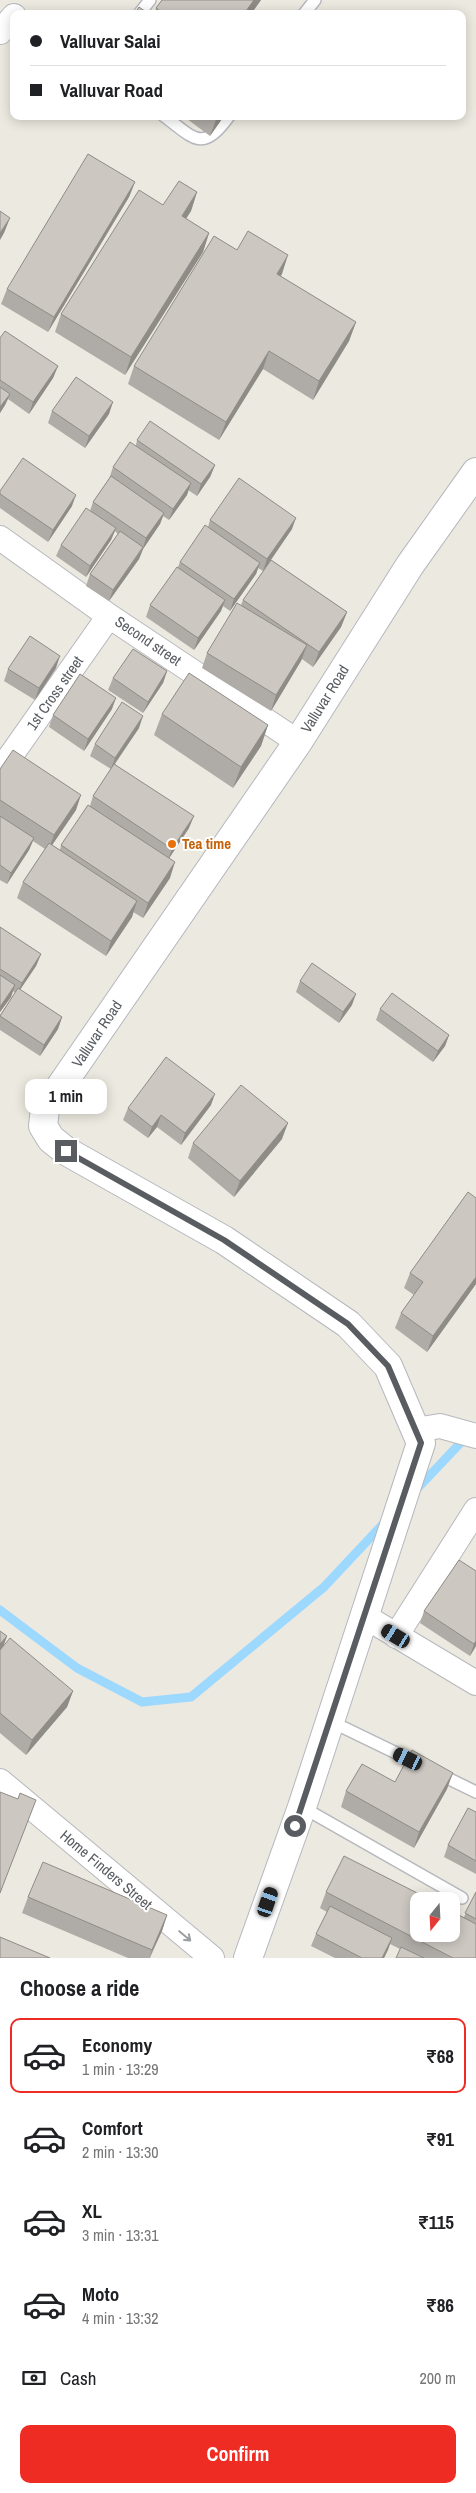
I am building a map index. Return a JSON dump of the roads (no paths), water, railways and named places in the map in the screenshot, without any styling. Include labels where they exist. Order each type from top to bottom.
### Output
[{"type":"main road","name":"Valluvar Road","points":[[426,1433],[388,1366],[348,1324],[224,1240],[66,1151],[51,1139],[43,1126],[45,1109],[298,742],[410,565],[476,472]]},
{"type":"main road","points":[[248,1958],[302,1807],[426,1433]]},
{"type":"street","points":[[19,10],[28,0]]},
{"type":"street","points":[[0,32],[10,21]]},
{"type":"street","name":"Second street","points":[[0,538],[109,616],[298,742]]},
{"type":"street","name":"1st Cross street","points":[[0,771],[109,616]]},
{"type":"street","points":[[426,1433],[476,1436]]},
{"type":"street","points":[[396,1636],[476,1510]]},
{"type":"street","points":[[364,1616],[476,1683]]},
{"type":"street","name":"Home Finders Street","points":[[0,1781],[212,1958]]},
{"type":"lane","points":[[142,10],[150,0]]},
{"type":"lane","points":[[170,120],[195,138],[206,139],[216,134],[226,120]]},
{"type":"lane","points":[[330,1721],[476,1792]]},
{"type":"lane","points":[[302,1807],[462,1898]]},
{"type":"waterway","points":[[414,1492],[467,1436]]},
{"type":"waterway","points":[[0,1610],[77,1668],[142,1702],[191,1697],[324,1587],[386,1521]]},
{"type":"place","name":"Tea time","points":[[172,844]]}]
